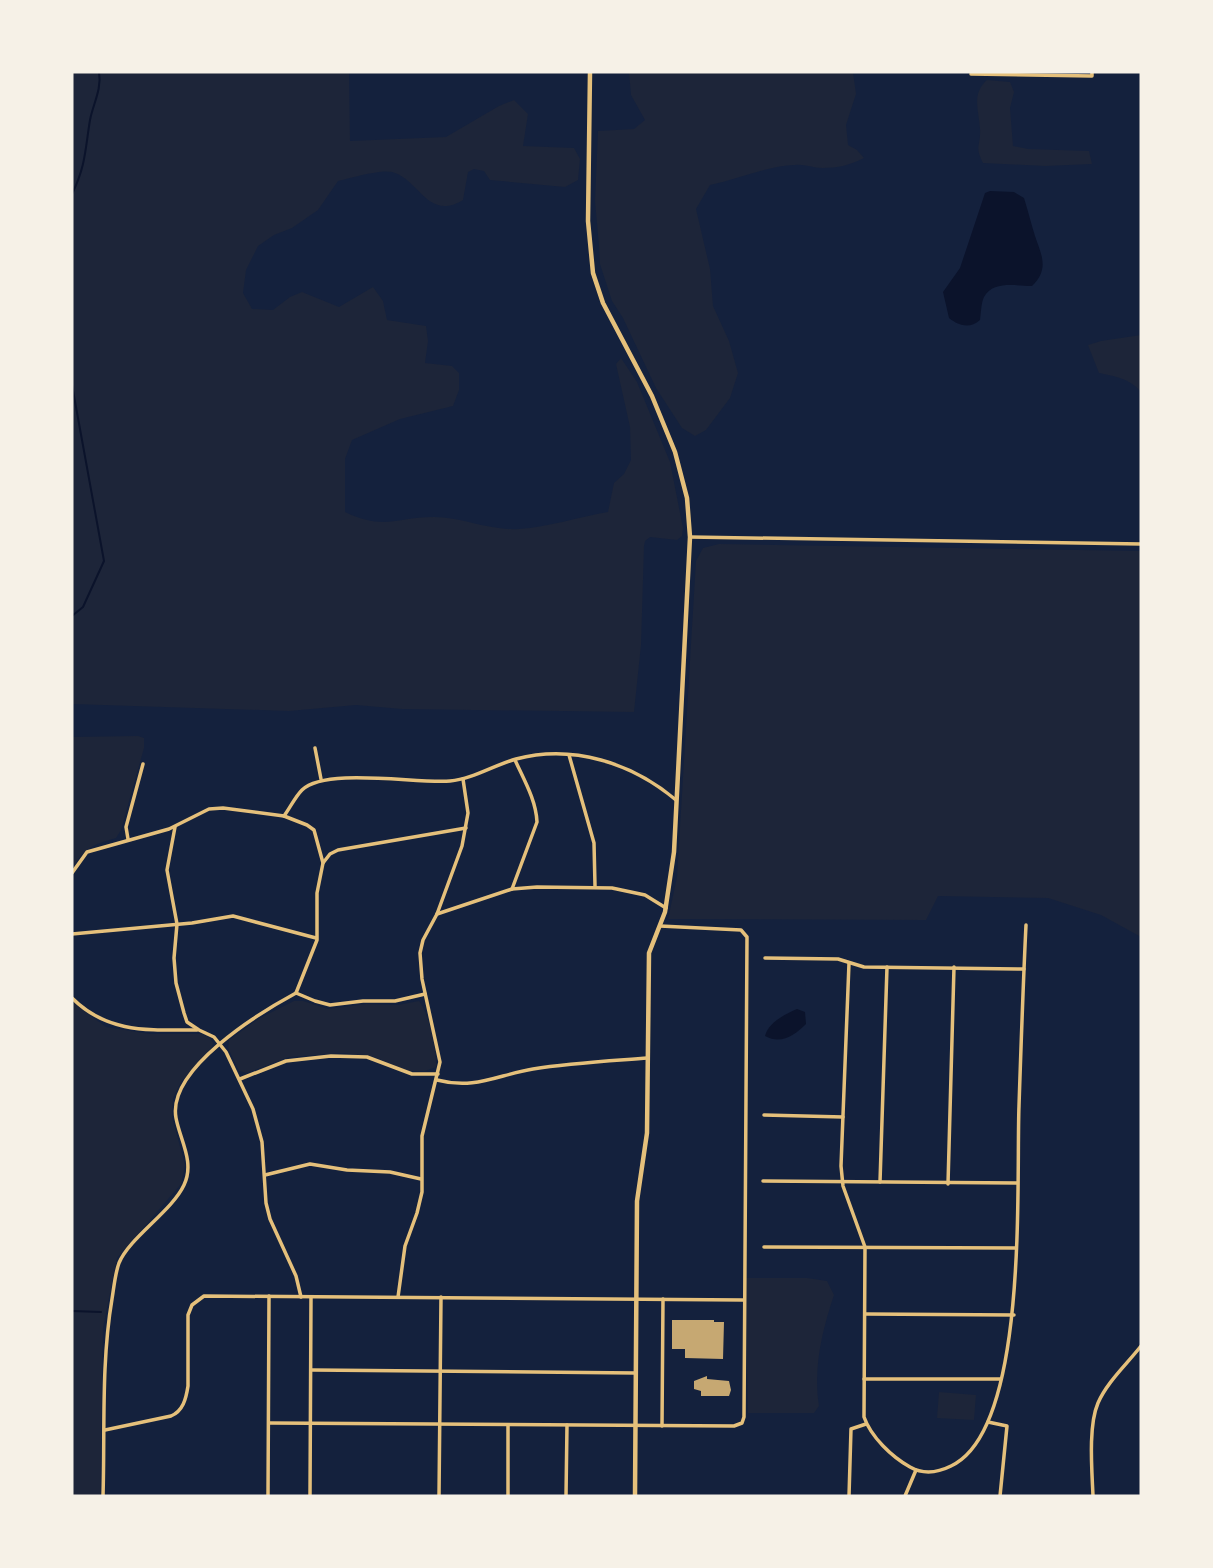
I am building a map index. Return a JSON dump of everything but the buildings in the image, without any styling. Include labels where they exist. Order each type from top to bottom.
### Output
[{"type":"street","points":[[590,72],[588,222],[593,273],[603,303],[652,396],[676,452],[687,498],[690,537],[674,852],[666,908],[649,953],[647,1133],[637,1201],[633,1496]]},
{"type":"street","points":[[971,74],[1091,76],[1092,72]]},
{"type":"street","points":[[690,537],[1141,544]]},
{"type":"street","points":[[315,748],[321,779]]},
{"type":"street","points":[[569,755],[594,843],[595,886]]},
{"type":"street","points":[[284,816],[302,789],[321,779],[448,781],[463,779],[530,756],[585,756],[619,766],[659,785],[676,800]]},
{"type":"street","points":[[512,889],[537,822],[531,795],[514,760]]},
{"type":"street","points":[[128,839],[126,827],[143,764]]},
{"type":"street","points":[[397,1297],[405,1246],[417,1213],[422,1179],[422,1136],[439,1074],[438,1051],[422,979],[421,946],[437,914],[466,828],[468,813],[463,779]]},
{"type":"street","points":[[72,873],[87,852],[175,827],[209,809],[223,807],[284,816],[307,825],[314,830],[323,863]]},
{"type":"street","points":[[175,827],[167,870],[177,925],[174,958],[176,983],[187,1022],[214,1037],[240,1079],[260,1131],[266,1203],[270,1219],[292,1266],[301,1297]]},
{"type":"street","points":[[103,1496],[107,1328],[119,1262],[185,1185],[188,1169],[176,1118],[177,1098],[195,1069],[220,1045],[260,1014],[296,993],[314,951],[317,937],[317,893],[323,863],[330,854],[338,850],[466,828]]},
{"type":"street","points":[[437,914],[512,889],[595,886],[645,895],[666,908]]},
{"type":"street","points":[[72,934],[177,925],[233,916],[317,937]]},
{"type":"street","points":[[849,963],[843,1182],[865,1248],[863,1407],[866,1424],[884,1445],[916,1470],[929,1473],[961,1460],[977,1444],[988,1422],[1014,1315],[1026,925]]},
{"type":"street","points":[[270,1423],[734,1426],[742,1423],[747,937],[741,930],[660,926]]},
{"type":"street","points":[[765,958],[838,959],[864,967],[1024,969]]},
{"type":"street","points":[[880,1183],[887,967]]},
{"type":"street","points":[[948,1184],[954,967]]},
{"type":"street","points":[[296,993],[314,1002],[330,1004],[395,1001],[425,995]]},
{"type":"street","points":[[72,998],[94,1016],[119,1026],[152,1030],[199,1030]]},
{"type":"street","points":[[240,1079],[286,1061],[331,1056],[367,1057],[412,1074],[439,1074]]},
{"type":"street","points":[[437,1080],[462,1085],[474,1084],[533,1069],[648,1058]]},
{"type":"street","points":[[764,1115],[843,1117]]},
{"type":"street","points":[[265,1174],[284,1172],[310,1164],[347,1170],[390,1172],[422,1179]]},
{"type":"street","points":[[763,1181],[1017,1183]]},
{"type":"street","points":[[764,1247],[1016,1248]]},
{"type":"street","points":[[106,1430],[170,1416],[180,1410],[187,1396],[188,1315],[195,1300],[204,1296],[744,1300]]},
{"type":"street","points":[[268,1496],[269,1296]]},
{"type":"street","points":[[310,1496],[311,1297]]},
{"type":"street","points":[[439,1496],[441,1297]]},
{"type":"street","points":[[662,1426],[663,1299]]},
{"type":"street","points":[[865,1314],[1014,1315]]},
{"type":"street","points":[[1093,1496],[1096,1409],[1105,1391],[1141,1346]]},
{"type":"street","points":[[312,1370],[636,1373]]},
{"type":"street","points":[[864,1379],[1000,1378]]},
{"type":"street","points":[[988,1422],[1007,1426],[1000,1496]]},
{"type":"street","points":[[849,1496],[851,1429],[866,1424]]},
{"type":"street","points":[[508,1425],[508,1496]]},
{"type":"street","points":[[566,1496],[567,1425]]},
{"type":"street","points":[[905,1496],[916,1470]]},
{"type":"shaded area","points":[[72,72],[349,72],[350,141],[446,137],[514,100],[528,114],[523,146],[574,148],[580,159],[578,180],[565,187],[490,180],[484,171],[474,169],[468,172],[463,200],[451,205],[441,206],[432,202],[401,176],[392,172],[373,173],[338,181],[318,210],[258,246],[246,270],[243,293],[252,309],[273,310],[302,292],[339,307],[373,287],[383,301],[387,320],[426,326],[428,341],[425,363],[452,366],[459,373],[459,390],[453,406],[400,419],[352,440],[345,459],[345,512],[370,521],[390,522],[434,517],[519,529],[608,512],[614,483],[624,474],[631,460],[630,427],[616,364],[621,358],[637,382],[670,462],[683,528],[682,536],[677,540],[650,537],[645,541],[641,645],[634,712],[402,709],[356,705],[289,711],[72,704]]},
{"type":"shaded area","points":[[629,72],[853,72],[856,94],[846,125],[848,145],[864,158],[833,167],[784,166],[710,185],[696,209],[710,269],[713,306],[729,341],[738,373],[730,398],[706,430],[695,436],[682,428],[656,388],[623,318],[612,301],[600,264],[595,201],[598,131],[634,129],[645,120],[631,95]]},
{"type":"shaded area","points":[[987,80],[1010,82],[1014,92],[1010,108],[1013,146],[1089,151],[1092,164],[1045,166],[983,163],[978,149],[980,129],[977,97]]},
{"type":"shaded area","points":[[1014,192],[1024,198],[1041,255],[1041,274],[1032,286],[1006,285],[993,288],[983,299],[980,320],[972,325],[965,325],[949,318],[943,292],[960,268],[985,193]]},
{"type":"shaded area","points":[[1141,335],[1141,392],[1127,381],[1099,373],[1088,345]]},
{"type":"shaded area","points":[[719,544],[1141,551],[1141,937],[1101,915],[1048,898],[938,896],[926,920],[668,919],[677,877],[696,561],[703,548]]},
{"type":"shaded area","points":[[72,737],[144,738],[144,748],[121,830],[116,838],[86,851],[72,868]]},
{"type":"shaded area","points":[[294,1001],[328,1009],[366,1004],[398,1005],[419,1001],[432,1033],[436,1067],[425,1071],[408,1071],[374,1057],[344,1053],[289,1057],[247,1073],[239,1071],[228,1048],[229,1040],[260,1018]]},
{"type":"shaded area","points":[[72,1002],[106,1027],[150,1034],[202,1034],[213,1043],[181,1082],[173,1098],[172,1117],[185,1165],[181,1184],[117,1258],[103,1328],[100,1496],[72,1496]]},
{"type":"shaded area","points":[[797,1009],[805,1012],[806,1024],[802,1028],[782,1039],[765,1036],[773,1023]]},
{"type":"shaded area","points":[[745,1278],[807,1278],[827,1281],[834,1295],[820,1350],[817,1378],[819,1406],[814,1413],[748,1413]]},
{"type":"shaded area","points":[[939,1392],[976,1395],[974,1420],[937,1418]]},
{"type":"waterway","points":[[72,194],[83,166],[99,72]]},
{"type":"waterway","points":[[72,385],[104,561],[83,607],[72,616]]},
{"type":"waterway","points":[[72,1311],[101,1312]]}]
